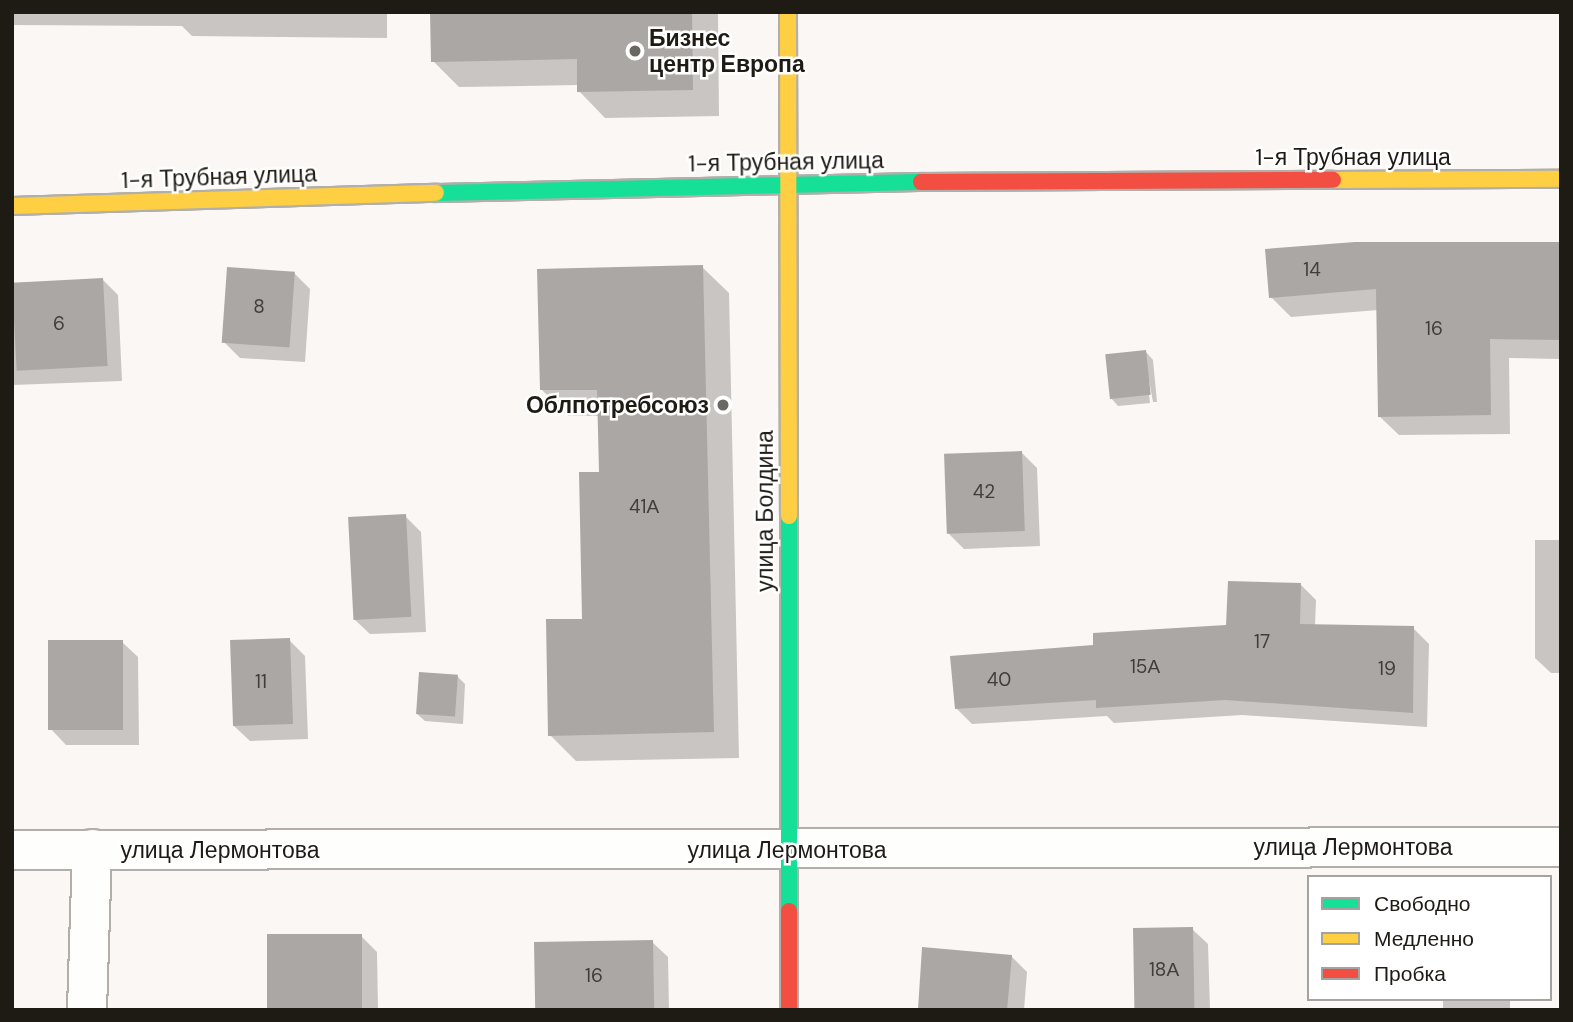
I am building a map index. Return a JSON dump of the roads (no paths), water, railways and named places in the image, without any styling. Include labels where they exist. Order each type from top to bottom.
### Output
[{"type":"street","name":"улица Болдина","points":[[788,12],[786,183],[789,1010]]},
{"type":"street","name":"1-я Трубная улица","points":[[12,206],[786,183],[1561,179]]},
{"type":"street","name":"улица Лермонтова","points":[[12,850],[1561,847]]},
{"type":"street","points":[[88,1010],[92,849]]},
{"type":"place","name":"Бизнес центр Европа","points":[[635,51]]},
{"type":"place","name":"Облпотребсоюз","points":[[723,405]]}]
